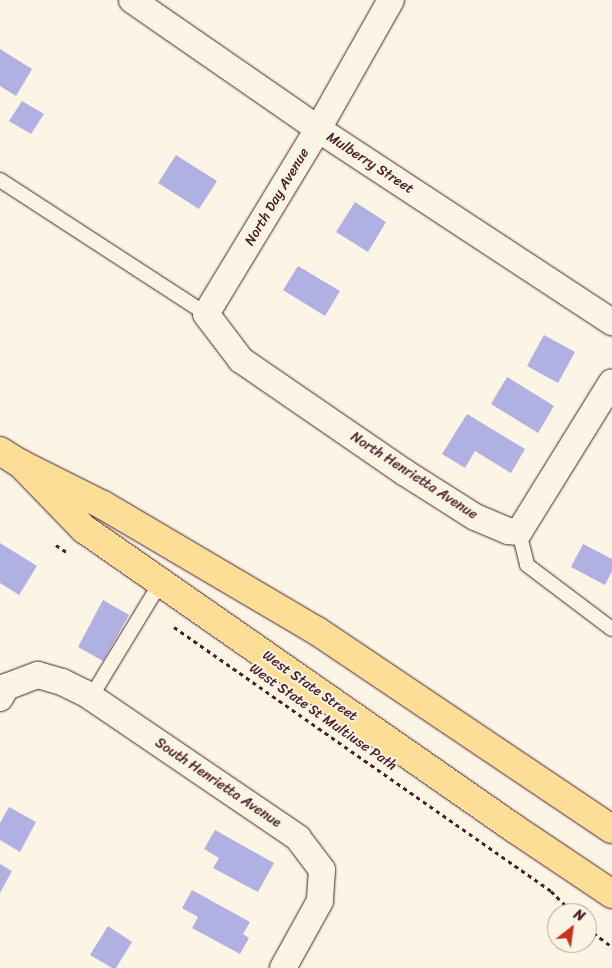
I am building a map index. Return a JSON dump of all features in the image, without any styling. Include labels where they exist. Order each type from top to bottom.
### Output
[{"type":"main road","name":"West State Street","points":[[10,457],[84,529],[515,829],[612,894]]},
{"type":"main road","name":"West State Street","points":[[10,457],[103,505],[317,631],[612,829]]},
{"type":"street","name":"Mulberry Street","points":[[132,0],[318,129],[612,322]]},
{"type":"street","name":"North Day Avenue","points":[[206,314],[318,129],[391,0]]},
{"type":"street","name":"North Henrietta Avenue","points":[[206,314],[241,360],[297,400],[475,517],[508,531],[519,532]]},
{"type":"street","points":[[519,532],[612,382]]},
{"type":"street","name":"South Henrietta Avenue","points":[[3,693],[38,675],[62,682],[91,697],[298,838],[322,870],[320,901],[283,968]]},
{"type":"lane","points":[[0,180],[206,314]]},
{"type":"lane","points":[[519,532],[526,565],[612,629]]},
{"type":"lane","points":[[91,697],[161,582]]},
{"type":"path","points":[[56,545],[69,554]]},
{"type":"path","name":"West State St Multiuse Path","points":[[145,608],[551,891],[563,903]]},
{"type":"path","points":[[597,936],[612,947]]},
{"type":"building","points":[[0,49],[32,69],[16,96],[0,86]]},
{"type":"building","points":[[22,101],[44,114],[31,134],[9,121]]},
{"type":"building","points":[[176,155],[217,181],[199,209],[158,183]]},
{"type":"building","points":[[355,202],[386,222],[368,252],[336,232]]},
{"type":"building","points":[[298,266],[340,291],[325,316],[283,290]]},
{"type":"building","points":[[544,335],[575,352],[558,383],[527,366]]},
{"type":"building","points":[[507,377],[554,406],[538,433],[491,404]]},
{"type":"building","points":[[467,414],[525,449],[511,473],[475,451],[465,468],[442,454]]},
{"type":"building","points":[[0,543],[37,566],[19,595],[0,583]]},
{"type":"building","points":[[583,544],[612,559],[612,571],[605,585],[571,567]]},
{"type":"building","points":[[103,600],[129,615],[103,661],[78,647]]},
{"type":"building","points":[[9,807],[36,822],[20,852],[0,840],[0,823]]},
{"type":"building","points":[[215,830],[274,863],[258,892],[213,868],[219,858],[204,849]]},
{"type":"building","points":[[0,864],[12,871],[0,893]]},
{"type":"building","points":[[192,890],[250,922],[243,934],[249,938],[240,954],[192,928],[198,917],[182,908]]},
{"type":"building","points":[[108,926],[132,942],[116,968],[112,968],[90,955]]}]
